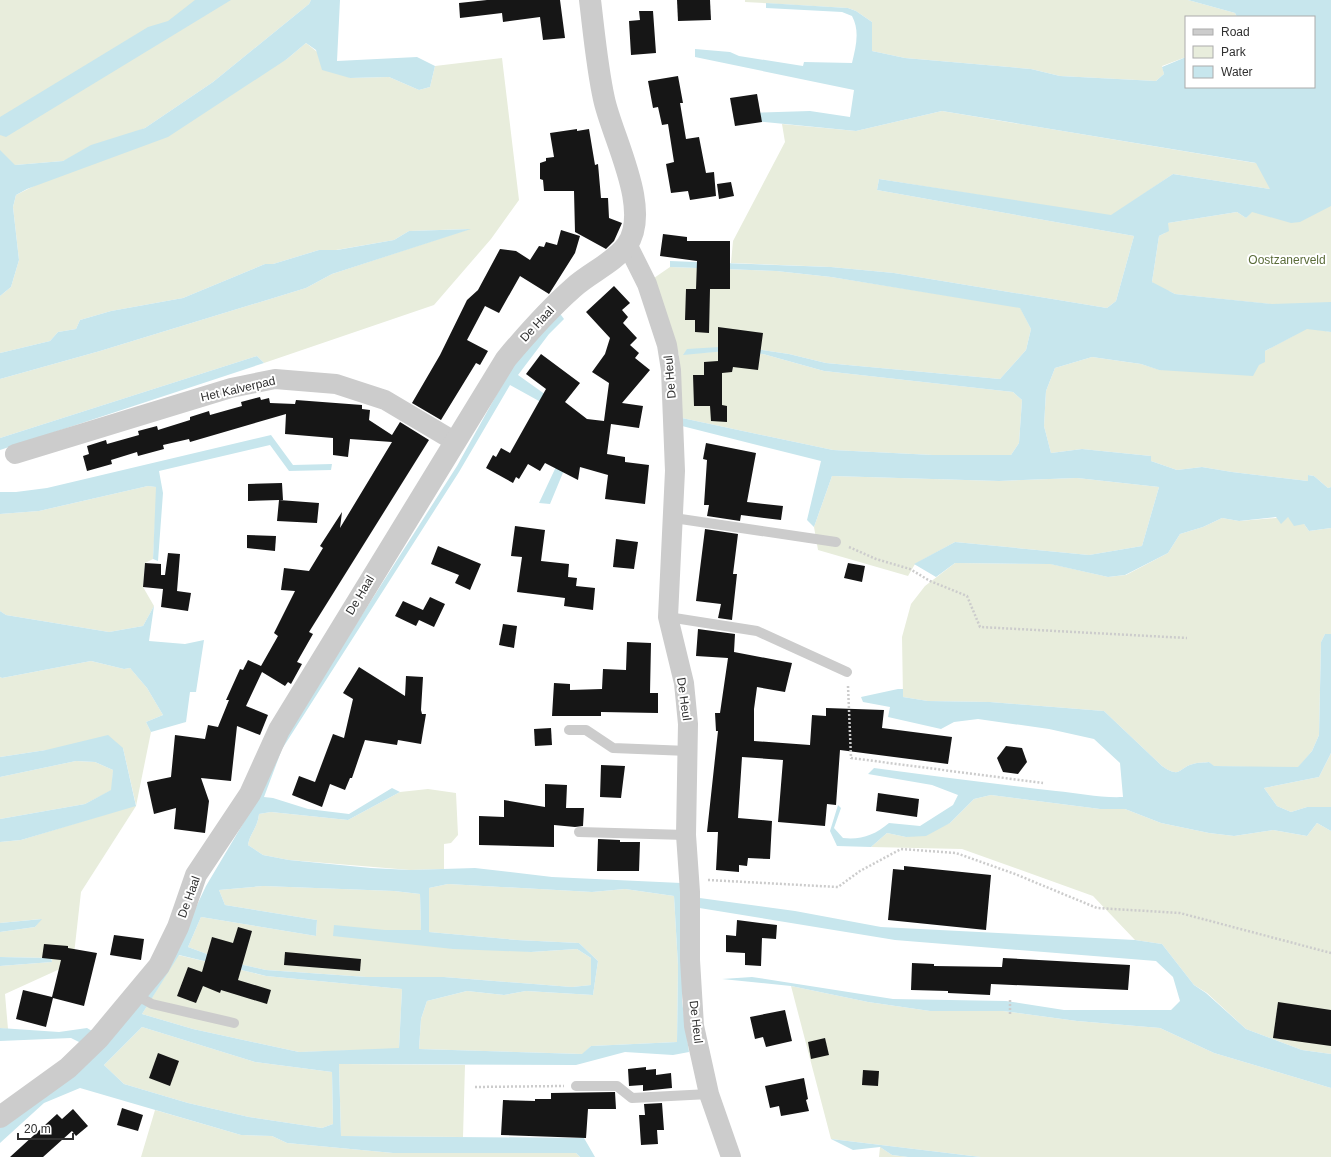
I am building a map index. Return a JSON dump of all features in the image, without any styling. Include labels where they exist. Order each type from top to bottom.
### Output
[{"type":"street","name":"De Haal","points":[[0,1117],[68,1068],[142,999],[178,927],[196,874],[250,794],[279,730],[454,441],[506,359],[538,321],[573,287],[615,257],[627,244],[635,224],[634,194],[604,100],[596,52],[590,0]]},
{"type":"street","name":"De Heul","points":[[627,244],[648,284],[667,345],[672,370],[675,471],[674,518],[668,618],[684,683],[688,724],[686,835],[690,886],[690,960],[694,1026],[709,1094],[731,1157]]},
{"type":"street","name":"Het Kalverpad","points":[[15,454],[231,388],[275,379],[336,384],[385,400],[454,441]]},
{"type":"lane","points":[[674,518],[836,542]]},
{"type":"lane","points":[[668,618],[757,631],[847,672]]},
{"type":"lane","points":[[569,730],[586,730],[612,748],[688,751]]},
{"type":"lane","points":[[580,832],[686,835]]},
{"type":"lane","points":[[142,999],[234,1023]]},
{"type":"lane","points":[[576,1086],[617,1086],[632,1098],[709,1094]]},
{"type":"path","points":[[836,542],[876,559],[910,569],[930,581],[967,596],[980,627],[1187,638]]},
{"type":"path","points":[[847,672],[851,758],[1043,783]]},
{"type":"path","points":[[690,886],[838,887],[860,872],[901,849],[956,853],[1015,874],[1097,908],[1180,913],[1331,953]]},
{"type":"path","points":[[1010,999],[1010,1014]]},
{"type":"path","points":[[475,1087],[576,1086]]},
{"type":"green space","points":[[0,0],[311,0],[309,4],[213,82],[145,128],[63,161],[15,165],[0,202]]},
{"type":"green space","points":[[745,0],[1188,0],[1235,13],[1236,16],[1185,16],[1185,57],[1162,66],[1164,74],[1156,81],[1060,76],[1031,69],[905,58],[872,51],[872,22],[856,11],[848,8],[745,2]]},
{"type":"green space","name":"Oostzanerveld","points":[[1331,0],[1331,330],[1320,330],[1331,332],[1331,487],[1328,488],[1314,476],[1308,475],[1308,481],[1202,467],[1177,470],[1151,461],[1151,456],[1082,449],[1051,453],[1044,426],[1046,391],[1055,368],[1092,357],[1141,364],[1160,370],[1265,351],[1293,336],[1270,304],[1175,294],[1169,291],[1164,292],[1152,282],[1159,236],[1165,233],[1168,223],[1237,212],[1246,218],[1270,189],[1173,174],[1111,216],[879,179],[877,190],[1134,236],[1116,301],[1107,308],[894,273],[831,267],[731,263],[733,241],[785,142],[782,124],[856,131],[942,111],[1255,163],[1313,88],[1315,88],[1315,16]]},
{"type":"green space","points":[[306,43],[350,78],[389,77],[419,90],[430,87],[435,66],[502,58],[519,200],[491,239],[434,305],[264,363],[257,356],[0,438],[0,379],[100,351],[306,288],[332,274],[469,229],[409,231],[394,240],[336,250],[319,250],[273,264],[265,264],[183,298],[111,311],[80,320],[76,329],[58,332],[50,341],[0,353],[0,296],[11,287],[19,260],[13,207],[16,195],[287,59]]},
{"type":"green space","points":[[670,267],[776,271],[831,277],[1020,307],[1031,329],[1026,350],[1000,379],[826,363],[789,354],[736,346],[683,354],[726,351],[763,354],[824,371],[1013,392],[1022,400],[1019,443],[1011,455],[933,455],[833,450],[682,418],[679,355],[654,278]]},
{"type":"green space","points":[[832,476],[999,481],[1077,478],[1159,487],[1142,546],[1089,555],[955,542],[915,564],[908,576],[818,550],[814,527]]},
{"type":"green space","points":[[148,486],[157,487],[153,559],[145,563],[143,587],[154,606],[143,626],[109,632],[6,615],[0,611],[0,514],[39,511]]},
{"type":"green space","points":[[1288,517],[1304,524],[1309,531],[1331,528],[1331,634],[1325,634],[1321,642],[1319,735],[1312,751],[1298,768],[1213,766],[1209,762],[1195,763],[1179,771],[1173,772],[1162,766],[1104,711],[990,702],[928,701],[903,697],[902,637],[911,604],[925,586],[955,563],[1051,564],[1108,577],[1126,575],[1168,553],[1180,534],[1203,527],[1222,518],[1239,521]]},
{"type":"green space","points":[[91,661],[124,669],[130,668],[147,688],[163,715],[146,722],[151,732],[136,806],[81,892],[73,963],[5,994],[8,1029],[0,1028],[0,966],[52,962],[51,958],[0,957],[0,932],[35,927],[41,919],[0,923],[0,842],[21,840],[136,805],[123,748],[46,750],[0,757],[0,677],[2,678]]},
{"type":"green space","points":[[1331,753],[1331,807],[1307,807],[1291,812],[1277,806],[1264,788],[1319,777]]},
{"type":"green space","points":[[76,761],[95,762],[113,770],[112,790],[85,804],[0,819],[0,777]]},
{"type":"green space","points":[[428,789],[456,793],[458,835],[451,843],[444,844],[444,869],[410,870],[289,860],[263,855],[248,845],[259,814],[271,812],[348,820],[400,792]]},
{"type":"green space","points":[[991,795],[1100,809],[1125,809],[1161,823],[1209,833],[1234,836],[1273,830],[1307,836],[1317,823],[1331,831],[1331,1054],[1302,1050],[1246,1029],[1207,993],[1194,985],[1162,944],[1135,940],[1093,896],[962,849],[871,847],[887,833],[906,837],[950,823],[974,799]]},
{"type":"green space","points":[[448,884],[592,892],[625,889],[674,896],[678,966],[677,1042],[591,1046],[583,1054],[419,1049],[421,1019],[427,1001],[467,991],[504,995],[526,991],[593,995],[598,961],[579,943],[517,940],[429,932],[429,888]]},
{"type":"green space","points":[[263,886],[394,891],[420,894],[421,930],[385,930],[531,952],[577,949],[591,958],[591,985],[572,987],[444,977],[367,977],[266,970],[226,961],[188,947],[201,917],[316,936],[317,920],[225,905],[219,890]]},
{"type":"green space","points":[[178,955],[266,976],[402,989],[399,1049],[299,1052],[193,1029],[142,1014]]},
{"type":"green space","points":[[791,986],[868,1002],[930,1011],[1003,1011],[1077,1021],[1160,1028],[1214,1053],[1331,1088],[1331,1157],[981,1157],[831,1139]]},
{"type":"green space","points":[[142,1027],[255,1062],[332,1072],[333,1124],[322,1128],[249,1117],[188,1103],[124,1084],[104,1065]]},
{"type":"green space","points":[[339,1064],[465,1065],[463,1137],[341,1136]]},
{"type":"green space","points":[[155,1110],[241,1135],[272,1136],[287,1143],[393,1153],[576,1153],[580,1157],[141,1157]]},
{"type":"green space","points":[[880,1147],[892,1155],[908,1157],[879,1157]]},
{"type":"water","points":[[195,0],[231,0],[6,137],[0,135],[0,117],[148,27],[168,21]]},
{"type":"water","points":[[311,0],[340,0],[337,61],[417,57],[435,66],[430,87],[419,90],[389,77],[350,78],[322,70],[316,50],[306,43],[287,59],[168,137],[27,189],[16,195],[13,207],[19,260],[11,287],[0,296],[0,150],[15,165],[63,161],[91,145],[145,128],[213,82],[309,4]]},
{"type":"water","points":[[1188,0],[1331,0],[1331,206],[1300,222],[1291,223],[1252,212],[1246,218],[1237,212],[1168,223],[1169,231],[1159,236],[1152,282],[1175,294],[1272,304],[1331,302],[1331,332],[1307,329],[1265,351],[1265,362],[1259,365],[1253,376],[1159,370],[1141,364],[1092,357],[1055,368],[1046,391],[1044,426],[1051,453],[1082,449],[1151,456],[1151,461],[1177,470],[1202,467],[1308,481],[1308,475],[1314,476],[1328,488],[1331,487],[1331,528],[1309,531],[1304,524],[1294,526],[1288,517],[1281,524],[1276,517],[1239,521],[1222,518],[1203,527],[1180,534],[1168,553],[1125,575],[1108,577],[1050,564],[955,563],[936,577],[914,564],[955,542],[1089,555],[1142,546],[1159,487],[1077,478],[999,481],[832,476],[814,527],[807,520],[821,461],[682,426],[682,418],[833,450],[933,455],[1011,455],[1019,443],[1022,400],[1013,392],[824,371],[763,354],[726,351],[683,355],[687,349],[736,346],[789,354],[826,363],[1000,379],[1026,350],[1031,329],[1020,308],[831,277],[776,271],[670,267],[670,261],[831,267],[894,273],[1107,308],[1116,301],[1134,236],[877,190],[879,179],[1111,215],[1173,174],[1270,189],[1256,163],[942,111],[856,131],[744,120],[745,113],[810,111],[850,117],[854,90],[695,57],[695,49],[730,52],[739,56],[803,66],[804,62],[852,63],[857,33],[852,16],[842,12],[766,8],[766,3],[848,8],[856,11],[872,22],[872,51],[905,58],[1031,69],[1060,76],[1156,81],[1164,74],[1162,67],[1185,57],[1185,88],[1315,88],[1315,16],[1236,16],[1235,13]]},
{"type":"water","points":[[471,229],[332,274],[306,288],[100,351],[0,379],[0,353],[50,341],[58,332],[76,329],[80,320],[111,311],[183,298],[265,264],[273,264],[319,250],[337,250],[394,240],[409,231]]},
{"type":"water","points":[[558,311],[564,319],[549,334],[518,375],[584,422],[550,504],[539,503],[577,422],[510,385],[459,472],[282,749],[264,797],[273,798],[308,809],[349,814],[392,788],[400,792],[348,820],[271,812],[259,814],[248,845],[263,855],[289,860],[371,868],[410,870],[475,868],[552,877],[681,883],[685,896],[795,911],[881,927],[1135,940],[1162,944],[1194,985],[1206,993],[1246,1029],[1302,1050],[1331,1054],[1331,1088],[1214,1053],[1160,1028],[1077,1021],[1003,1011],[930,1011],[868,1002],[791,986],[722,979],[752,977],[893,999],[1006,1001],[1064,1010],[1171,1010],[1180,1001],[1173,977],[1156,961],[895,940],[681,905],[683,951],[682,1001],[689,1052],[673,1055],[625,1052],[576,1065],[339,1064],[341,1136],[584,1138],[595,1157],[580,1157],[576,1153],[393,1153],[287,1143],[272,1136],[241,1135],[80,1088],[44,1103],[0,1143],[0,1128],[86,1065],[81,1043],[71,1038],[0,1041],[0,1028],[59,1032],[87,1028],[107,1040],[170,962],[206,886],[260,795],[274,757],[337,654],[457,466],[513,365]],"holes":[[[448,884],[592,892],[625,889],[674,896],[678,966],[677,1042],[591,1046],[582,1054],[419,1049],[421,1019],[427,1001],[467,991],[504,995],[526,991],[593,995],[598,961],[579,943],[517,940],[429,932],[429,888]],[[263,886],[394,891],[420,894],[421,930],[385,930],[334,925],[333,936],[453,949],[531,952],[577,949],[591,958],[591,985],[572,987],[444,977],[367,977],[266,970],[226,961],[188,947],[201,917],[316,936],[317,920],[225,905],[219,890]],[[179,955],[266,976],[402,989],[399,1048],[299,1052],[193,1029],[142,1014]],[[142,1027],[255,1062],[332,1072],[333,1124],[322,1128],[249,1117],[188,1103],[124,1084],[104,1065]]]},
{"type":"water","points":[[257,356],[264,363],[0,450],[0,438]]},
{"type":"water","points":[[271,435],[293,465],[332,464],[331,470],[289,471],[270,445],[159,471],[163,493],[158,561],[153,559],[156,487],[148,486],[39,511],[0,514],[0,492],[16,492],[47,488]]},
{"type":"water","points":[[154,606],[149,641],[185,644],[204,640],[196,692],[190,692],[186,722],[151,732],[146,722],[163,715],[147,688],[130,668],[124,669],[91,661],[2,678],[0,677],[0,611],[6,615],[109,632],[143,626]]},
{"type":"water","points":[[1325,634],[1331,634],[1331,753],[1319,777],[1264,788],[1277,806],[1291,812],[1307,807],[1331,807],[1331,831],[1317,823],[1307,836],[1273,830],[1234,836],[1209,833],[1161,823],[1125,809],[1100,809],[991,795],[974,799],[950,823],[926,836],[906,837],[887,833],[871,847],[837,846],[830,831],[838,805],[841,808],[834,828],[843,838],[856,838],[873,834],[889,823],[920,826],[953,805],[958,795],[932,785],[868,774],[874,768],[1106,797],[1123,797],[1120,763],[1094,739],[1049,729],[978,719],[954,722],[941,729],[888,717],[890,707],[863,702],[861,697],[898,689],[903,689],[903,697],[928,701],[990,702],[1104,711],[1162,766],[1173,772],[1179,771],[1195,763],[1209,762],[1214,766],[1298,767],[1312,751],[1319,735],[1321,642]]},
{"type":"water","points":[[108,735],[123,748],[136,806],[21,840],[0,842],[0,819],[85,804],[111,790],[113,770],[95,762],[76,761],[0,777],[0,757],[46,750]]},
{"type":"water","points":[[42,919],[35,927],[0,932],[0,923]]},
{"type":"water","points":[[0,957],[51,958],[52,962],[0,966]]},
{"type":"water","points":[[831,1139],[981,1157],[908,1157],[892,1155],[880,1147],[853,1150]]},
{"type":"building","points":[[487,0],[560,0],[565,38],[543,40],[540,17],[503,22],[502,13],[460,18],[459,3]]},
{"type":"building","points":[[677,0],[710,0],[711,20],[678,21]]},
{"type":"building","points":[[639,11],[653,11],[656,53],[631,55],[629,21],[640,20]]},
{"type":"building","points":[[678,76],[683,103],[680,103],[686,139],[699,137],[706,173],[714,172],[716,196],[690,200],[688,191],[671,193],[666,164],[674,162],[668,124],[662,125],[658,107],[653,108],[648,81]]},
{"type":"building","points":[[757,94],[762,122],[735,126],[730,98]]},
{"type":"building","points":[[577,129],[577,131],[589,129],[595,165],[598,164],[601,198],[608,198],[609,218],[622,223],[614,241],[606,249],[575,232],[574,191],[544,191],[543,180],[540,179],[540,163],[546,161],[546,158],[554,157],[550,133]]},
{"type":"building","points":[[731,182],[734,196],[719,199],[717,184]]},
{"type":"building","points":[[561,230],[580,236],[575,253],[551,291],[549,294],[520,276],[499,313],[485,306],[467,340],[488,351],[480,365],[476,363],[441,420],[412,403],[440,355],[467,300],[478,290],[500,249],[516,251],[530,260],[539,246],[544,247],[546,242],[557,245]]},
{"type":"building","points":[[663,234],[687,237],[687,241],[730,241],[730,289],[710,289],[709,333],[695,332],[695,320],[685,320],[686,289],[696,289],[697,261],[660,256]]},
{"type":"building","points":[[614,286],[630,303],[622,310],[628,317],[623,323],[637,338],[630,345],[639,353],[635,358],[650,370],[622,403],[643,406],[639,428],[611,424],[607,454],[625,457],[625,462],[649,465],[645,504],[605,499],[608,475],[580,467],[578,480],[545,463],[540,471],[528,464],[519,479],[516,477],[513,483],[486,468],[493,455],[496,457],[501,448],[510,453],[546,389],[526,374],[541,354],[580,383],[565,402],[587,419],[604,421],[609,383],[592,372],[605,354],[610,338],[586,312]]},
{"type":"building","points":[[718,327],[763,333],[758,370],[733,367],[732,372],[722,373],[722,405],[727,406],[727,422],[711,421],[710,406],[694,406],[693,375],[704,375],[704,362],[718,361]]},
{"type":"building","points":[[260,397],[261,400],[269,398],[270,403],[295,404],[296,400],[362,405],[362,409],[370,410],[369,420],[392,435],[400,422],[429,440],[309,632],[313,634],[297,662],[302,664],[291,684],[288,682],[285,686],[262,672],[246,706],[268,715],[260,735],[237,726],[231,781],[201,778],[209,801],[205,833],[174,829],[176,808],[154,814],[147,782],[171,777],[175,735],[205,739],[208,725],[218,727],[229,700],[226,700],[240,669],[243,670],[248,660],[261,666],[278,636],[274,633],[295,591],[281,590],[284,568],[309,571],[323,548],[320,546],[342,512],[340,528],[392,442],[350,439],[348,457],[333,455],[333,438],[285,434],[286,414],[190,442],[189,439],[163,445],[164,449],[138,456],[137,452],[111,460],[112,464],[87,471],[83,456],[89,454],[87,446],[106,440],[107,444],[139,435],[138,431],[157,426],[158,430],[190,420],[190,417],[209,411],[210,415],[242,406],[241,402]]},
{"type":"building","points":[[706,443],[756,453],[747,502],[783,506],[781,520],[741,515],[740,521],[707,516],[709,505],[704,505],[707,460],[703,459]]},
{"type":"building","points":[[282,483],[283,500],[248,501],[248,484]]},
{"type":"building","points":[[279,500],[319,503],[317,523],[277,521]]},
{"type":"building","points":[[515,526],[545,530],[541,561],[569,564],[568,577],[577,578],[576,586],[595,588],[593,610],[564,606],[565,598],[517,592],[522,557],[511,556]]},
{"type":"building","points":[[705,529],[738,534],[733,574],[737,574],[732,620],[718,618],[721,604],[696,601]]},
{"type":"building","points":[[247,535],[276,536],[275,551],[247,548]]},
{"type":"building","points":[[616,539],[638,542],[634,569],[613,567]]},
{"type":"building","points":[[438,546],[481,564],[470,590],[455,583],[459,575],[431,564]]},
{"type":"building","points":[[168,553],[180,554],[177,591],[191,593],[188,611],[161,607],[163,589],[143,587],[145,563],[161,564],[161,575],[165,575]]},
{"type":"building","points":[[848,563],[865,566],[862,582],[844,578]]},
{"type":"building","points":[[430,597],[445,604],[434,627],[419,620],[416,626],[395,616],[403,601],[423,610]]},
{"type":"building","points":[[503,624],[517,626],[514,648],[499,645]]},
{"type":"building","points":[[698,629],[735,634],[734,652],[792,663],[785,692],[757,687],[754,709],[754,741],[810,745],[812,715],[826,716],[826,708],[884,710],[882,728],[952,737],[948,764],[840,750],[836,805],[827,804],[825,826],[778,822],[783,760],[742,757],[738,818],[772,821],[770,859],[748,858],[747,866],[739,865],[739,872],[716,870],[718,832],[707,832],[718,731],[716,731],[715,713],[720,713],[728,658],[696,656]]},
{"type":"building","points":[[627,642],[651,643],[650,693],[658,693],[658,713],[601,712],[601,716],[552,716],[554,683],[570,684],[570,690],[602,689],[603,669],[626,670]]},
{"type":"building","points":[[359,667],[405,696],[406,676],[423,677],[421,710],[422,714],[426,714],[421,744],[398,740],[397,745],[365,740],[352,778],[350,778],[345,790],[330,784],[322,807],[292,795],[299,776],[315,782],[333,734],[344,738],[353,699],[343,693]]},
{"type":"building","points":[[551,728],[552,745],[535,746],[534,729]]},
{"type":"building","points":[[1006,746],[1022,748],[1027,762],[1018,774],[1003,772],[997,758]]},
{"type":"building","points":[[601,765],[625,766],[621,798],[600,797]]},
{"type":"building","points":[[545,784],[567,785],[566,808],[584,808],[583,826],[575,827],[554,825],[554,847],[479,845],[479,816],[504,817],[504,800],[545,807]]},
{"type":"building","points":[[878,793],[919,799],[917,817],[876,811]]},
{"type":"building","points":[[598,839],[620,840],[620,842],[640,842],[639,871],[597,871]]},
{"type":"building","points":[[904,866],[991,875],[986,930],[888,920],[893,869],[904,870]]},
{"type":"building","points":[[737,920],[777,925],[776,939],[762,938],[761,966],[745,965],[745,953],[726,952],[726,935],[736,936]]},
{"type":"building","points":[[238,927],[252,931],[238,980],[271,990],[267,1004],[221,990],[220,993],[203,986],[196,1003],[177,996],[188,967],[202,972],[212,937],[233,943]]},
{"type":"building","points":[[114,935],[144,939],[141,960],[110,955]]},
{"type":"building","points":[[44,944],[68,946],[68,948],[97,953],[84,1006],[53,998],[46,1027],[16,1019],[23,990],[52,997],[61,960],[42,958]]},
{"type":"building","points":[[285,952],[361,959],[360,971],[284,965]]},
{"type":"building","points":[[1003,958],[1130,965],[1128,990],[991,984],[990,995],[948,993],[948,991],[911,990],[912,963],[934,964],[934,966],[1002,967]]},
{"type":"building","points":[[1278,1002],[1331,1010],[1331,1046],[1273,1038]]},
{"type":"building","points":[[785,1010],[792,1041],[766,1047],[763,1037],[755,1039],[750,1017]]},
{"type":"building","points":[[825,1038],[829,1055],[811,1059],[808,1042]]},
{"type":"building","points":[[158,1053],[179,1061],[170,1086],[149,1078]]},
{"type":"building","points":[[646,1067],[646,1070],[656,1069],[656,1075],[671,1073],[672,1088],[643,1091],[643,1085],[629,1086],[628,1069]]},
{"type":"building","points":[[863,1070],[879,1071],[878,1086],[862,1085]]},
{"type":"building","points":[[804,1078],[808,1099],[806,1100],[809,1111],[781,1116],[779,1106],[770,1108],[765,1086]]},
{"type":"building","points":[[615,1092],[616,1109],[588,1109],[586,1138],[501,1135],[503,1100],[535,1101],[535,1099],[551,1099],[551,1093]]},
{"type":"building","points":[[662,1103],[664,1130],[657,1130],[658,1144],[641,1145],[639,1115],[645,1115],[644,1104]]},
{"type":"building","points":[[122,1108],[143,1115],[138,1131],[117,1125]]},
{"type":"building","points":[[73,1109],[88,1126],[76,1136],[72,1131],[43,1157],[10,1157],[57,1114],[62,1119]]}]
